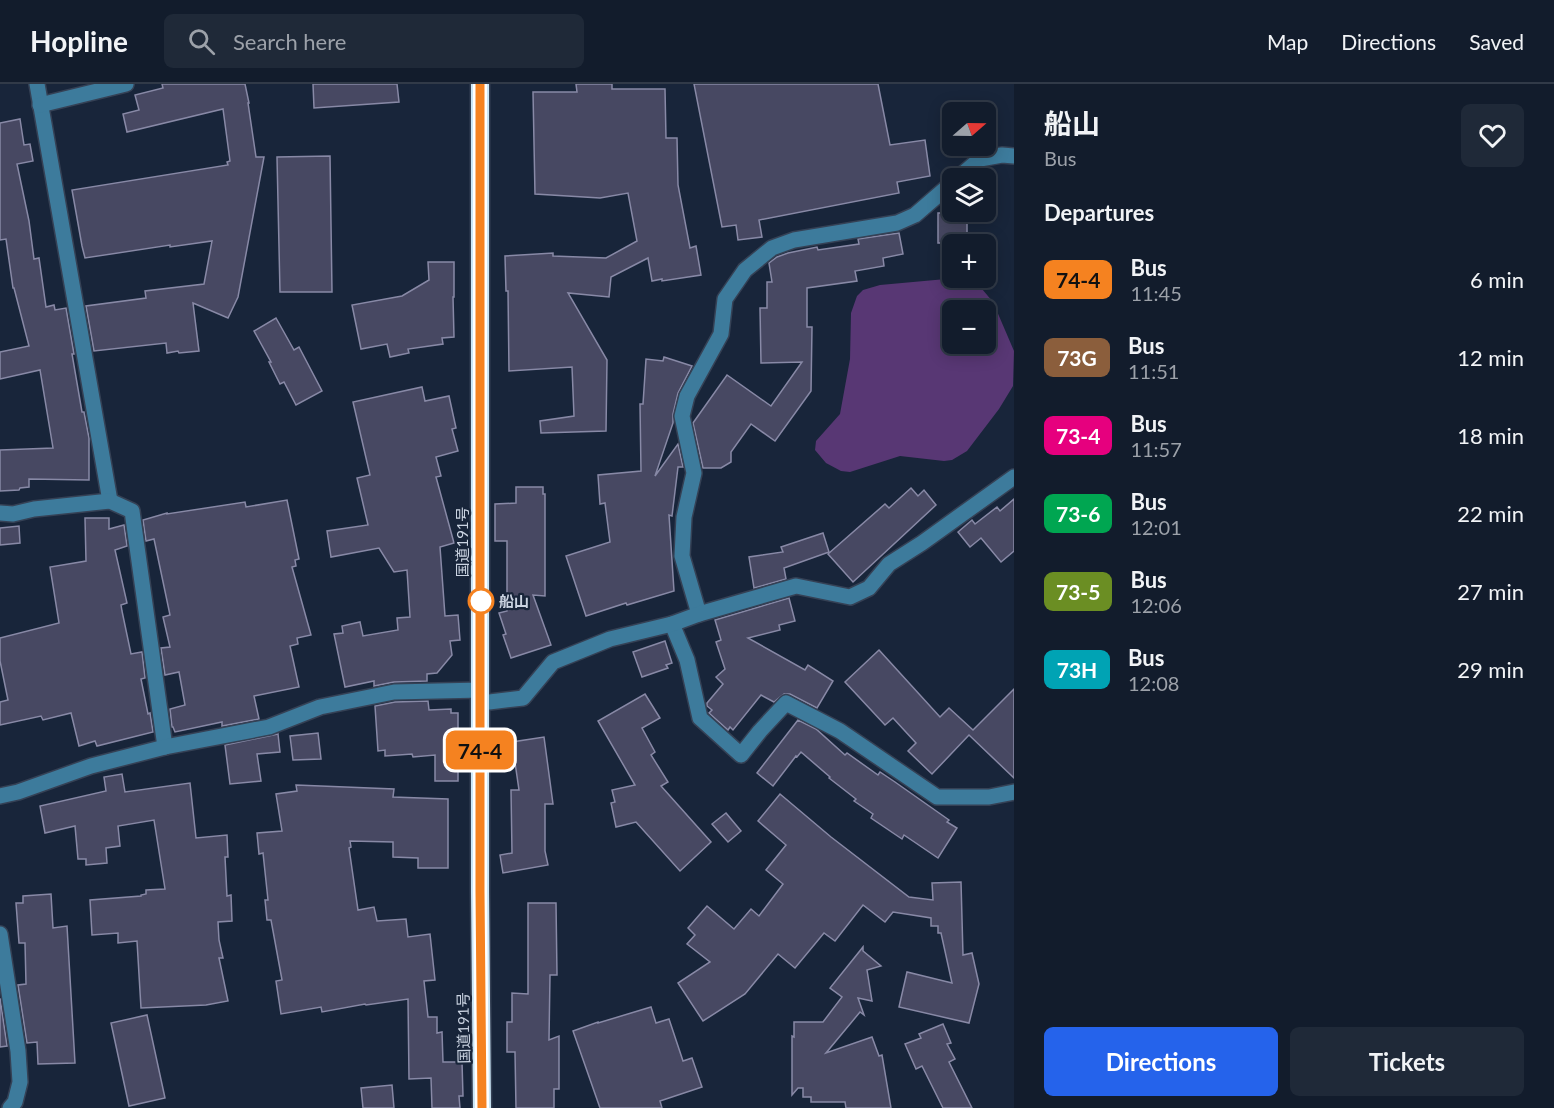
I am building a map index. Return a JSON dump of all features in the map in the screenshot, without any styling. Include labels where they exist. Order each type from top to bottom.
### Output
[{"type":"highway","name":"国道191号","points":[[480,84],[482,1108]]},
{"type":"street","points":[[37,84],[110,501]]},
{"type":"street","points":[[40,105],[126,84]]},
{"type":"street","points":[[969,168],[980,159],[1002,155],[1014,156]]},
{"type":"street","points":[[699,614],[682,556],[684,517],[694,472],[682,416],[687,396],[721,334],[725,299],[745,270],[772,249],[794,240],[897,223],[915,215],[942,192]]},
{"type":"street","points":[[0,795],[18,792],[91,766],[165,747],[269,727],[320,707],[394,692],[523,698],[553,662],[610,639],[672,624],[795,586],[850,597],[869,588],[889,564],[1014,477]]},
{"type":"street","points":[[0,513],[13,514],[34,508],[110,501],[132,511],[165,747]]},
{"type":"street","points":[[672,624],[687,660],[700,718],[741,755],[786,703],[840,731],[937,797],[989,797],[1014,792]]},
{"type":"street","points":[[0,934],[21,1082],[15,1102],[10,1108]]},
{"type":"shaded area","points":[[942,279],[942,288],[980,288],[991,300],[942,300],[942,354],[996,354],[996,309],[1014,351],[1013,386],[999,409],[967,451],[952,460],[900,456],[850,472],[841,471],[826,463],[815,450],[816,441],[840,414],[850,359],[851,313],[857,296],[863,290],[880,285]]},
{"type":"building","points":[[162,84],[245,84],[256,157],[264,157],[238,297],[228,318],[193,303],[199,351],[167,353],[166,343],[94,351],[86,306],[146,298],[145,291],[204,284],[212,241],[85,258],[82,246],[72,190],[228,165],[227,162],[230,161],[223,109],[127,132],[123,114],[139,110],[135,95],[163,88]]},
{"type":"building","points":[[313,84],[397,84],[399,102],[314,108]]},
{"type":"building","points":[[576,84],[612,84],[612,89],[665,89],[666,138],[677,138],[678,185],[690,248],[696,246],[701,275],[652,281],[648,258],[611,277],[609,297],[568,293],[607,360],[606,431],[541,433],[540,421],[574,416],[572,367],[509,371],[505,256],[553,253],[553,256],[606,258],[637,241],[628,193],[600,198],[535,194],[533,92],[577,92]]},
{"type":"building","points":[[694,84],[878,84],[890,145],[925,140],[930,176],[897,182],[899,193],[759,220],[762,237],[738,240],[736,225],[722,227]]},
{"type":"building","points":[[20,119],[24,145],[30,144],[33,161],[17,164],[34,259],[39,258],[46,307],[54,305],[55,310],[66,308],[82,412],[84,412],[89,438],[89,480],[29,479],[29,487],[0,491],[0,450],[53,448],[40,370],[0,379],[0,352],[29,346],[13,288],[6,239],[0,240],[0,123]]},
{"type":"building","points":[[330,156],[332,292],[280,292],[277,157]]},
{"type":"building","points":[[938,213],[942,213],[942,222],[967,222],[967,234],[942,234],[942,243],[938,243]]},
{"type":"building","points":[[899,233],[903,254],[883,258],[884,266],[855,271],[857,281],[807,288],[807,327],[812,327],[811,391],[775,441],[751,424],[731,452],[731,462],[721,468],[703,468],[693,423],[727,375],[771,406],[802,362],[761,363],[760,308],[767,308],[767,282],[772,282],[769,263],[788,253],[817,247],[818,250],[859,244],[858,239]]},
{"type":"building","points":[[428,262],[454,262],[454,337],[442,338],[443,344],[408,349],[409,353],[390,357],[387,344],[361,349],[352,305],[402,296],[429,280]]},
{"type":"building","points":[[276,318],[294,350],[299,347],[322,391],[296,405],[284,382],[280,384],[254,331]]},
{"type":"building","points":[[664,357],[692,366],[678,393],[673,423],[655,476],[678,444],[683,467],[678,467],[672,516],[669,515],[674,591],[586,616],[566,556],[610,542],[605,503],[600,504],[598,475],[641,471],[640,404],[643,404],[646,359],[663,361]]},
{"type":"building","points":[[422,387],[425,401],[449,396],[456,428],[452,429],[458,451],[436,457],[441,476],[436,477],[454,543],[440,547],[445,616],[458,615],[460,640],[450,641],[452,655],[437,673],[427,674],[427,681],[394,682],[374,686],[374,681],[345,687],[334,634],[343,633],[342,626],[360,622],[363,636],[398,630],[397,618],[410,617],[407,570],[394,572],[379,548],[331,557],[327,531],[368,525],[357,478],[370,475],[353,402]]},
{"type":"building","points":[[516,487],[543,487],[543,494],[545,494],[545,596],[533,595],[551,645],[511,658],[503,635],[506,634],[499,613],[507,611],[507,541],[495,541],[495,504],[516,503]]},
{"type":"building","points":[[911,488],[918,496],[924,490],[936,505],[853,582],[828,554],[885,504],[889,508]]},
{"type":"building","points":[[1014,499],[1014,551],[1001,562],[981,538],[970,547],[958,532],[972,520],[975,524],[997,507],[1000,511]]},
{"type":"building","points":[[287,500],[299,559],[295,560],[296,566],[292,567],[311,635],[297,638],[298,644],[290,646],[299,687],[254,696],[259,719],[222,726],[222,722],[175,732],[172,727],[170,709],[185,705],[179,672],[165,675],[161,648],[170,647],[163,617],[170,615],[154,539],[146,541],[143,520],[167,513],[245,502],[246,507]]},
{"type":"building","points":[[85,518],[109,518],[109,529],[124,525],[127,546],[115,550],[127,603],[121,605],[131,654],[142,652],[145,678],[141,679],[153,732],[97,746],[95,741],[79,746],[71,713],[43,720],[41,716],[0,725],[0,702],[8,700],[0,661],[0,638],[59,623],[50,567],[86,561]]},
{"type":"building","points":[[19,526],[20,543],[0,545],[0,528]]},
{"type":"building","points":[[823,533],[829,552],[784,568],[786,579],[754,588],[749,557],[783,552],[781,547]]},
{"type":"building","points":[[789,598],[795,621],[779,625],[780,630],[748,638],[805,670],[808,665],[833,681],[817,708],[790,694],[784,694],[774,702],[761,695],[733,730],[730,727],[728,730],[709,713],[712,710],[707,706],[723,684],[716,677],[725,669],[716,642],[721,640],[715,620]]},
{"type":"building","points":[[665,641],[672,663],[666,665],[668,668],[642,677],[633,652]]},
{"type":"building","points":[[879,650],[940,717],[949,708],[973,730],[1014,689],[1014,778],[969,735],[932,774],[908,751],[916,743],[893,718],[885,725],[845,682]]},
{"type":"building","points":[[645,694],[660,718],[642,728],[655,752],[651,755],[668,782],[661,786],[711,842],[680,871],[636,822],[616,827],[611,803],[615,802],[612,790],[635,785],[598,721]]},
{"type":"building","points":[[428,701],[429,710],[451,709],[451,713],[458,713],[458,781],[435,781],[435,755],[385,756],[385,750],[378,751],[375,706],[395,702]]},
{"type":"building","points":[[798,720],[816,729],[845,755],[847,753],[878,775],[880,772],[949,820],[947,822],[957,828],[938,858],[904,835],[902,839],[871,818],[873,814],[854,801],[856,799],[801,752],[773,786],[757,773]]},
{"type":"building","points":[[318,733],[321,759],[293,760],[290,736]]},
{"type":"building","points":[[278,734],[280,752],[257,754],[261,781],[230,784],[225,745]]},
{"type":"building","points":[[544,737],[553,804],[545,804],[545,851],[548,865],[503,873],[500,855],[512,853],[511,790],[519,790],[512,742]]},
{"type":"building","points":[[122,774],[125,792],[190,783],[196,838],[227,835],[228,857],[225,857],[227,896],[231,895],[232,921],[218,922],[223,958],[219,958],[228,1001],[206,1005],[141,1008],[137,941],[118,943],[118,933],[92,935],[90,900],[141,896],[146,894],[146,890],[165,889],[154,820],[118,826],[120,846],[106,848],[107,863],[86,865],[86,859],[78,859],[75,826],[45,833],[40,806],[106,791],[104,777]]},
{"type":"building","points":[[296,785],[394,789],[393,797],[448,799],[448,868],[418,868],[418,858],[393,857],[393,842],[350,841],[351,847],[349,848],[358,910],[374,907],[377,921],[406,919],[408,937],[430,934],[435,980],[424,981],[428,1017],[437,1017],[437,1033],[442,1032],[443,1062],[462,1062],[463,1096],[459,1096],[460,1108],[432,1108],[431,1078],[409,1079],[408,999],[322,1012],[321,1007],[281,1014],[276,981],[282,980],[271,920],[267,920],[265,900],[268,900],[263,853],[259,854],[257,833],[282,831],[276,794],[297,791]]},
{"type":"building","points":[[780,794],[909,897],[933,900],[932,883],[961,882],[963,955],[972,953],[979,984],[969,1023],[899,1007],[907,972],[952,983],[941,933],[938,933],[938,926],[931,926],[931,918],[893,912],[885,922],[863,905],[835,941],[824,933],[795,968],[778,954],[745,994],[703,1021],[678,983],[710,962],[687,944],[695,935],[688,928],[707,906],[734,929],[751,909],[759,916],[783,884],[766,870],[786,845],[758,821]]},
{"type":"building","points":[[726,813],[741,831],[728,842],[712,824]]},
{"type":"building","points":[[51,894],[53,928],[67,926],[75,1063],[38,1064],[37,1042],[27,1043],[18,985],[26,984],[25,943],[19,943],[16,903],[23,903],[23,896]]},
{"type":"building","points":[[528,903],[556,903],[557,975],[550,975],[549,1040],[559,1036],[559,1089],[554,1089],[554,1108],[516,1108],[515,1052],[507,1052],[507,1022],[512,1022],[512,993],[528,994]]},
{"type":"building","points":[[863,947],[863,951],[881,966],[867,970],[872,1001],[858,998],[864,1015],[860,1012],[826,1053],[872,1037],[879,1056],[882,1055],[891,1108],[846,1108],[845,1102],[811,1102],[811,1097],[803,1097],[803,1088],[798,1088],[792,1095],[794,1022],[823,1022],[842,997],[830,988]]},
{"type":"building","points":[[0,998],[7,1046],[0,1047]]},
{"type":"building","points":[[651,1007],[656,1023],[669,1019],[683,1061],[692,1058],[702,1087],[660,1101],[662,1108],[600,1108],[573,1031]]},
{"type":"building","points":[[147,1015],[165,1098],[129,1106],[111,1023]]},
{"type":"building","points":[[943,1024],[951,1043],[947,1044],[955,1059],[949,1062],[972,1108],[943,1108],[922,1066],[916,1069],[905,1044],[921,1038],[919,1034]]},
{"type":"building","points":[[392,1085],[394,1108],[363,1108],[361,1088]]},
{"type":"bus line","name":"74-4","points":[[480,84],[482,1108]]},
{"type":"place","name":"船山","points":[[481,601]]}]
